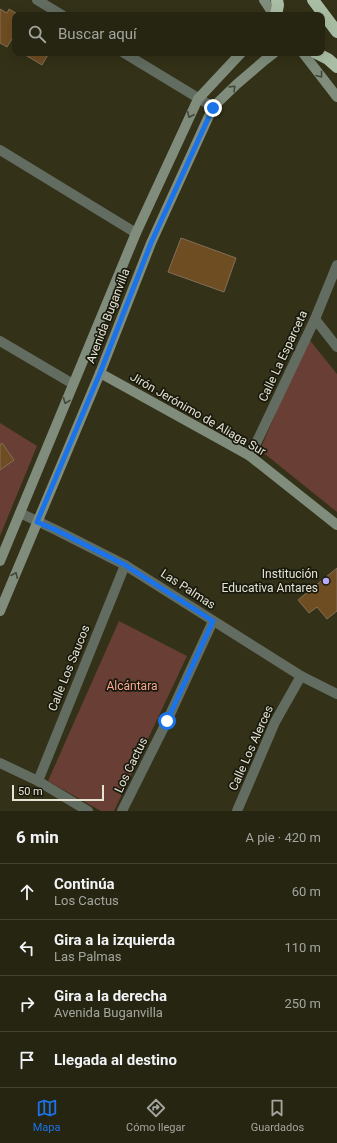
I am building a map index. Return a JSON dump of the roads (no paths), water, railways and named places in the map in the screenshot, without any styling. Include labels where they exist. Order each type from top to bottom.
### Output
[{"type":"highway","points":[[276,12],[278,6],[277,0]]},
{"type":"highway","points":[[313,0],[322,12]]},
{"type":"highway","points":[[325,16],[337,32]]},
{"type":"highway","points":[[322,56],[337,67]]},
{"type":"street","points":[[37,0],[57,12]]},
{"type":"street","points":[[264,0],[273,12]]},
{"type":"street","points":[[129,56],[213,108]]},
{"type":"street","name":"Avenida Buganvilla","points":[[0,561],[136,233],[198,99],[238,56]]},
{"type":"street","name":"Avenida Buganvilla","points":[[0,612],[100,373],[151,243],[213,108],[236,84],[270,56]]},
{"type":"street","points":[[304,56],[337,97]]},
{"type":"street","points":[[0,150],[122,223],[136,233]]},
{"type":"street","name":"Calle La Esparceta","points":[[250,456],[337,266]]},
{"type":"street","points":[[314,319],[337,347]]},
{"type":"street","points":[[0,341],[73,384]]},
{"type":"street","name":"Jirón Jerónimo de Aliaga Sur","points":[[100,373],[250,456],[337,525]]},
{"type":"street","name":"Las Palmas","points":[[20,513],[125,565],[301,676],[337,694]]},
{"type":"street","name":"Calle Los Saucos","points":[[38,780],[125,565]]},
{"type":"street","name":"Los Cactus","points":[[122,811],[167,721],[213,621]]},
{"type":"street","name":"Calle Los Alerces","points":[[238,811],[275,722],[301,676]]},
{"type":"street","points":[[0,763],[38,780],[88,811]]},
{"type":"place","name":"Institución Educativa Antares","points":[[326,581]]},
{"type":"park label","name":"Alcántara","points":[[132,686]]}]
